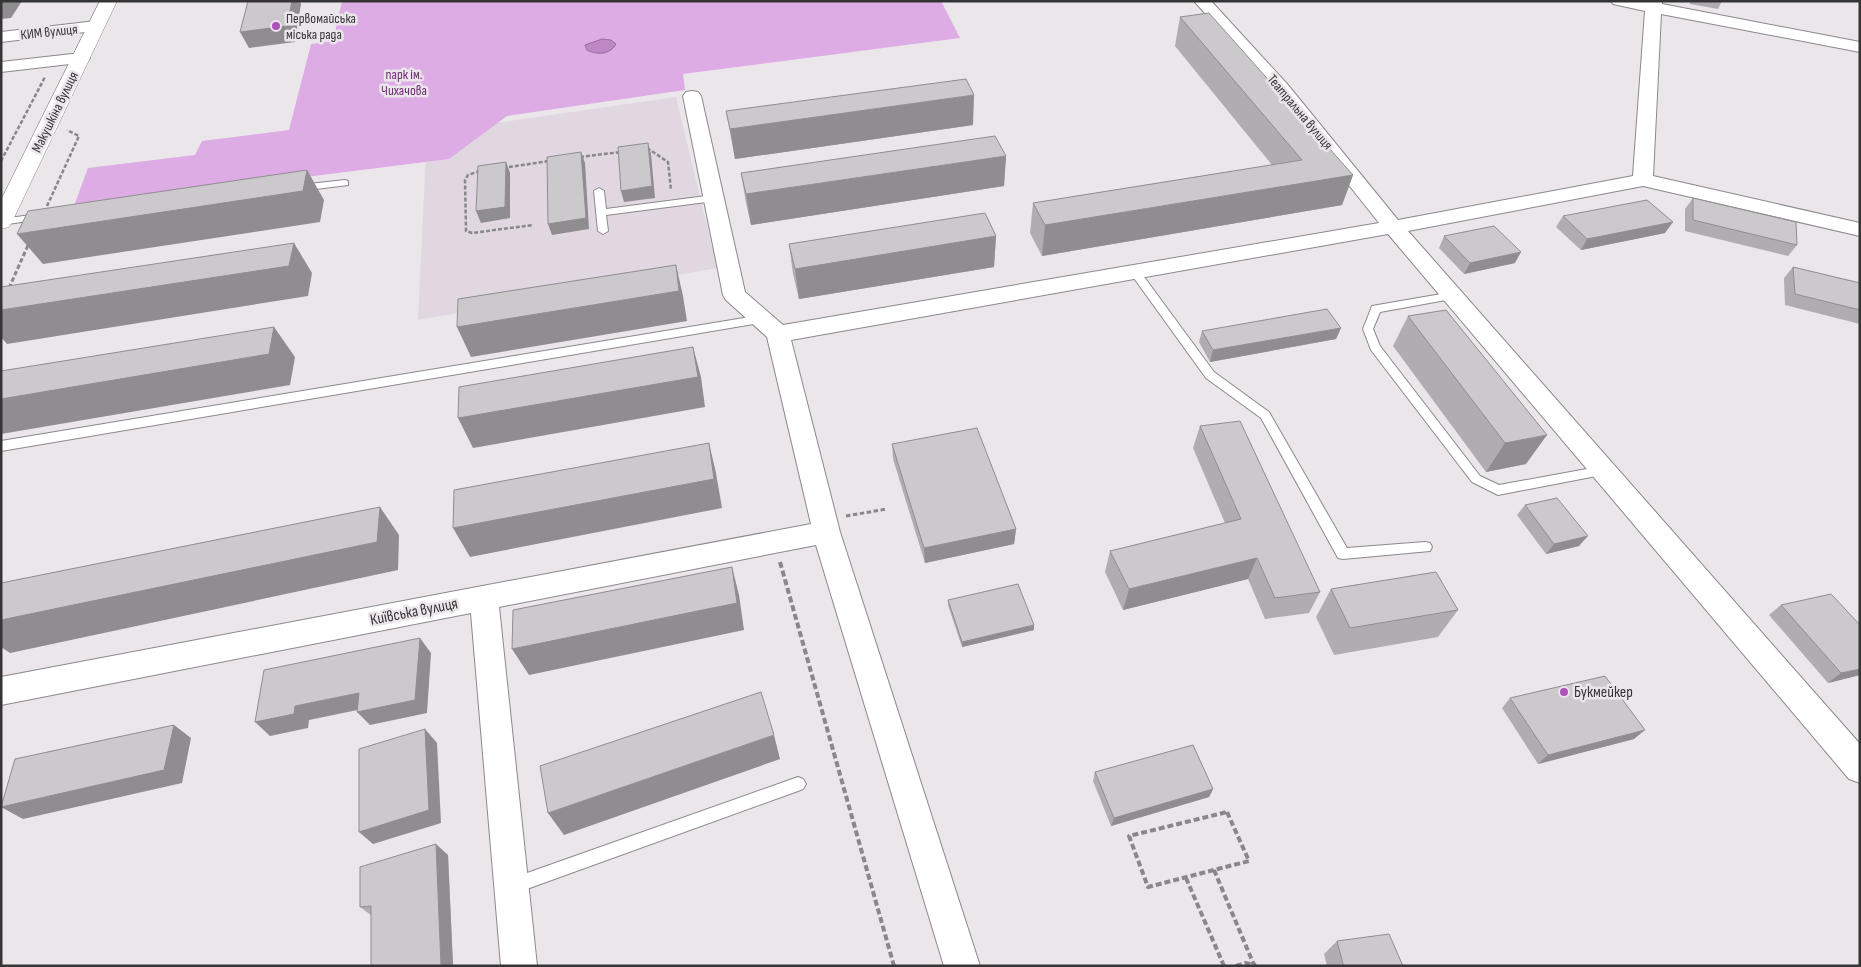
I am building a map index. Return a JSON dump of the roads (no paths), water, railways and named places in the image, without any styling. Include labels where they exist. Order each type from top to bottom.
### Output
[{"type":"street","name":"Макушкіна вулиця","points":[[1,222],[109,1]]},
{"type":"street","name":"Театральна вулиця","points":[[1202,1],[1282,89],[1393,227],[1860,768]]},
{"type":"street","points":[[1619,1],[1654,5],[1860,47]]},
{"type":"street","points":[[1643,180],[1654,5]]},
{"type":"street","name":"КИМ вулиця","points":[[1,36],[96,26]]},
{"type":"street","name":"КИМ вулиця","points":[[1,67],[82,58]]},
{"type":"street","points":[[692,96],[734,295],[770,326],[825,526],[962,966]]},
{"type":"street","points":[[770,326],[1135,272],[1393,227],[1643,180],[1860,230]]},
{"type":"street","name":"Київська вулиця","points":[[1,691],[775,542],[825,526]]},
{"type":"street","points":[[484,599],[519,966]]},
{"type":"lane","points":[[286,189],[345,182]]},
{"type":"lane","points":[[599,191],[603,231]]},
{"type":"lane","points":[[601,213],[714,198]]},
{"type":"lane","points":[[1,222],[46,217]]},
{"type":"lane","points":[[1135,272],[1210,375],[1265,415],[1343,554],[1425,547]]},
{"type":"lane","points":[[1453,296],[1376,309],[1368,329],[1375,348],[1476,480],[1498,490],[1603,471]]},
{"type":"lane","points":[[1,446],[770,326]]},
{"type":"lane","points":[[511,887],[798,784]]},
{"type":"place","name":"Первомайська міська рада","points":[[276,26]]},
{"type":"place","name":"Букмейкер","points":[[1564,692]]},
{"type":"park label","name":"парк ім. Чихачова","points":[[404,82]]}]
